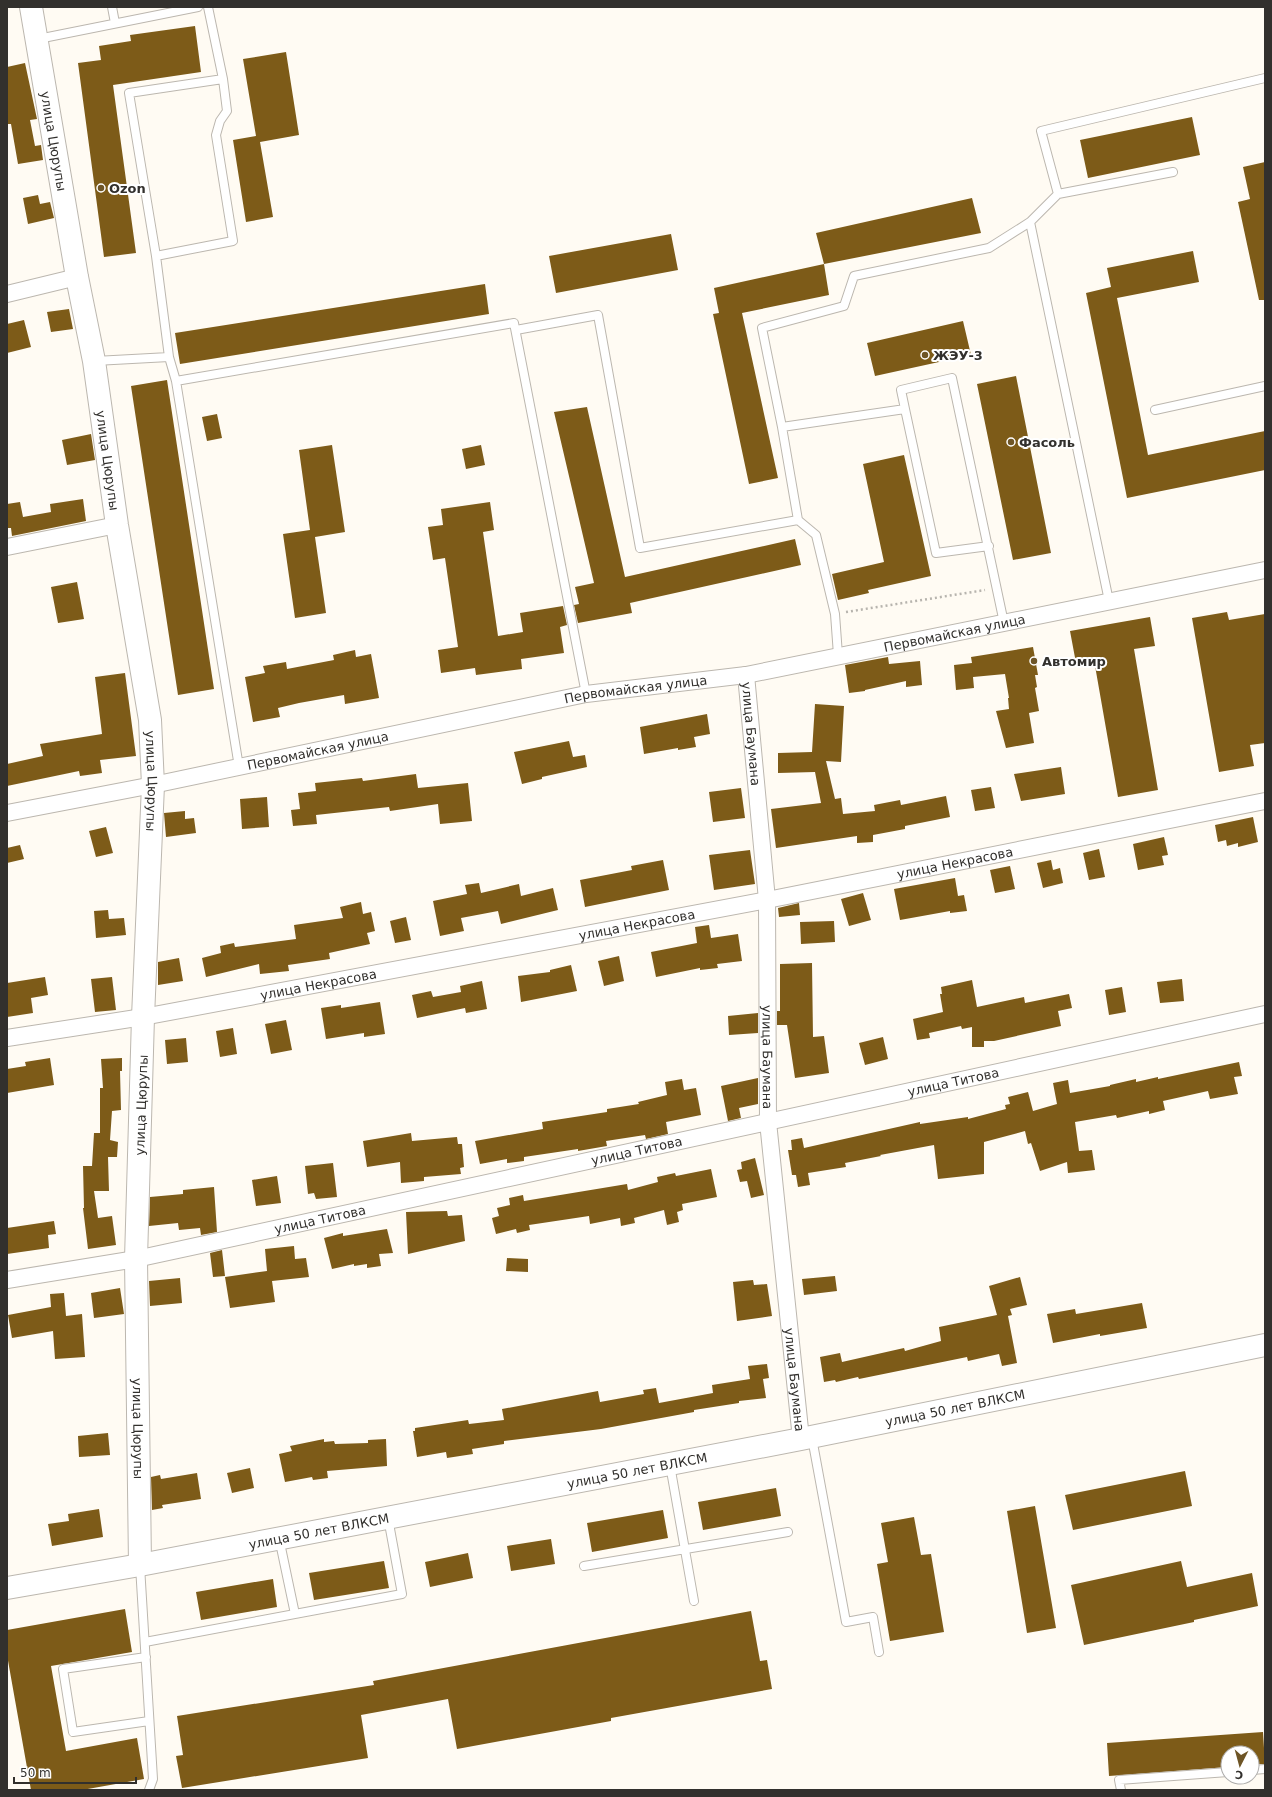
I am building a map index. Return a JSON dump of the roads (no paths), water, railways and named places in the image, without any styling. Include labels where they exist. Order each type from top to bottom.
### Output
[{"type":"street","name":"улица Цюрупы","points":[[31,7],[38,39],[76,276],[94,361],[116,525],[150,720],[153,785],[143,1017],[136,1258],[140,1565]]},
{"type":"street","points":[[7,294],[76,276]]},
{"type":"street","points":[[7,547],[116,525]]},
{"type":"street","name":"Первомайская улица","points":[[7,813],[153,785],[586,694],[746,675],[838,655],[1004,623],[1109,600],[1265,570]]},
{"type":"street","name":"улица Баумана","points":[[746,675],[767,900],[768,1122],[806,1438]]},
{"type":"street","name":"улица Некрасова","points":[[7,1038],[143,1017],[767,900],[1265,801]]},
{"type":"street","name":"улица Титова","points":[[7,1280],[136,1258],[1265,1014]]},
{"type":"street","name":"улица 50 лет ВЛКСМ","points":[[7,1588],[140,1565],[806,1438],[1265,1345]]},
{"type":"lane","points":[[112,7],[115,24]]},
{"type":"lane","points":[[38,39],[198,7]]},
{"type":"lane","points":[[156,256],[233,242],[216,135],[220,121],[226,111],[223,79],[208,7]]},
{"type":"lane","points":[[1058,194],[1041,131],[1265,78]]},
{"type":"lane","points":[[223,79],[129,93],[156,256],[169,357],[176,381],[239,767]]},
{"type":"lane","points":[[838,655],[835,614],[816,535],[798,520],[782,427],[762,328],[844,306],[854,276],[990,248],[1030,222],[1058,194],[1173,172]]},
{"type":"lane","points":[[1030,222],[1109,600]]},
{"type":"lane","points":[[516,330],[598,315],[640,548],[798,520]]},
{"type":"lane","points":[[176,381],[514,323],[586,694]]},
{"type":"lane","points":[[94,361],[169,357]]},
{"type":"lane","points":[[989,546],[936,553],[901,390],[952,378],[989,546],[998,588],[1004,623]]},
{"type":"lane","points":[[1155,410],[1265,386]]},
{"type":"lane","points":[[782,427],[905,409]]},
{"type":"lane","points":[[806,1438],[846,1622],[873,1617],[879,1652]]},
{"type":"lane","points":[[670,1464],[694,1601]]},
{"type":"lane","points":[[145,1642],[402,1594],[388,1518]]},
{"type":"lane","points":[[584,1566],[788,1532]]},
{"type":"lane","points":[[279,1538],[295,1614]]},
{"type":"lane","points":[[140,1565],[153,1779],[149,1790]]},
{"type":"lane","points":[[146,1657],[63,1670],[73,1732],[149,1721]]},
{"type":"lane","points":[[1121,1790],[1120,1780],[1220,1773]]},
{"type":"place","name":"Ozon","points":[[101,188]]},
{"type":"place","name":"ЖЭУ-3","points":[[925,355]]},
{"type":"place","name":"Фасоль","points":[[1011,442]]},
{"type":"place","name":"Автомир","points":[[1034,661]]}]
